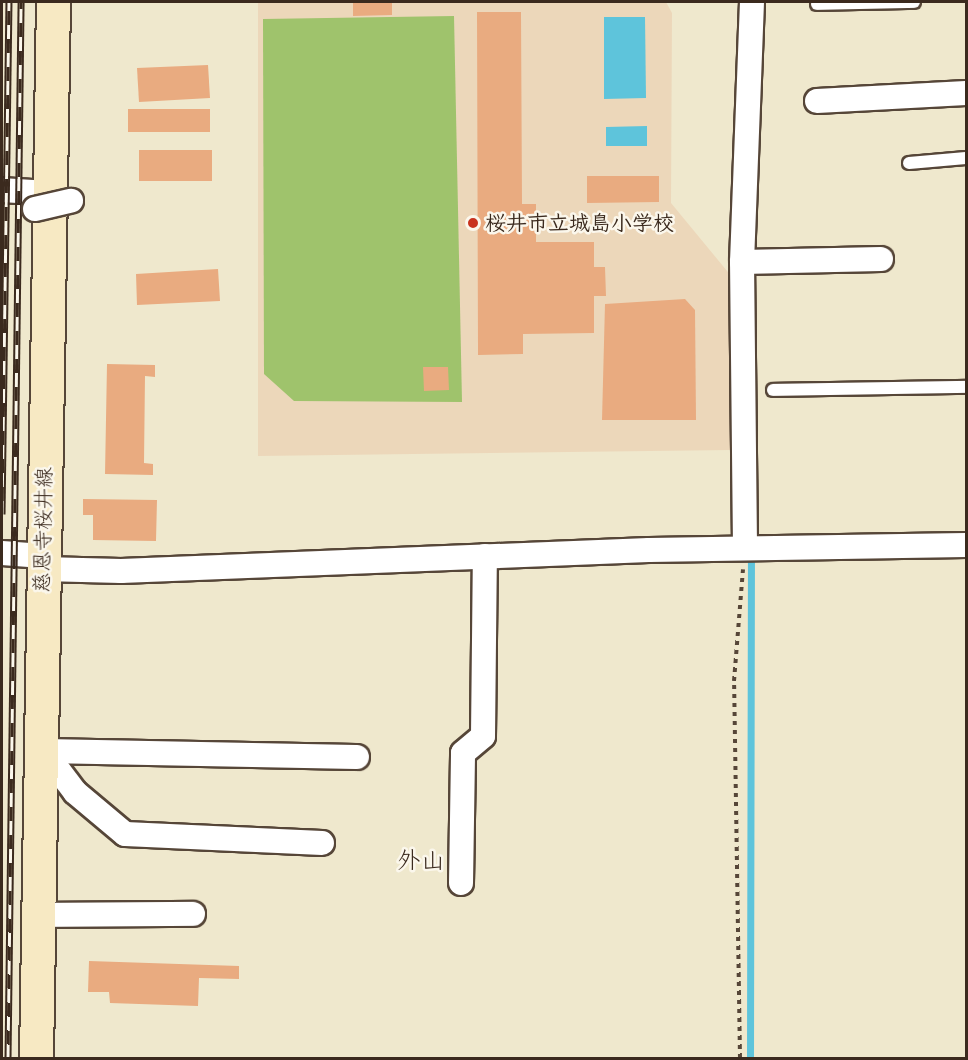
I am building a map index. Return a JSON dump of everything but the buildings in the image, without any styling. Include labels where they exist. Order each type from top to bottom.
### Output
[{"type":"main road","name":"慈恩寺桜井線","points":[[36,1059],[44,751],[43,562],[53,2]]},
{"type":"street","points":[[748,547],[752,262],[752,2]]},
{"type":"street","points":[[817,101],[966,93]]},
{"type":"street","points":[[2,190],[51,201]]},
{"type":"street","points":[[752,262],[881,259]]},
{"type":"street","points":[[2,553],[43,562],[121,571],[748,547],[966,545]]},
{"type":"street","points":[[461,883],[463,753],[483,736],[485,556]]},
{"type":"street","points":[[44,751],[357,757]]},
{"type":"street","points":[[44,751],[75,792],[125,834],[322,843]]},
{"type":"street","points":[[41,915],[193,914]]},
{"type":"lane","points":[[818,4],[914,2]]},
{"type":"lane","points":[[909,163],[966,158]]},
{"type":"lane","points":[[773,390],[966,387]]},
{"type":"path","points":[[740,1059],[734,681],[748,547]]},
{"type":"shaded area","name":"桜井市立城島小学校","points":[[258,2],[666,2],[672,13],[671,203],[732,277],[730,450],[258,456]]},
{"type":"green space","points":[[454,16],[462,402],[294,401],[264,374],[263,19]]},
{"type":"water","points":[[604,17],[645,17],[646,98],[604,99]]},
{"type":"water","points":[[647,126],[647,146],[606,146],[606,127]]},
{"type":"waterway","points":[[750,1058],[751,553]]},
{"type":"railway","points":[[2,514],[9,2]]},
{"type":"railway","points":[[8,1058],[21,2]]},
{"type":"place","name":"桜井市立城島小学校","points":[[473,223]]},
{"type":"district","name":"外山","points":[[421,861]]}]
